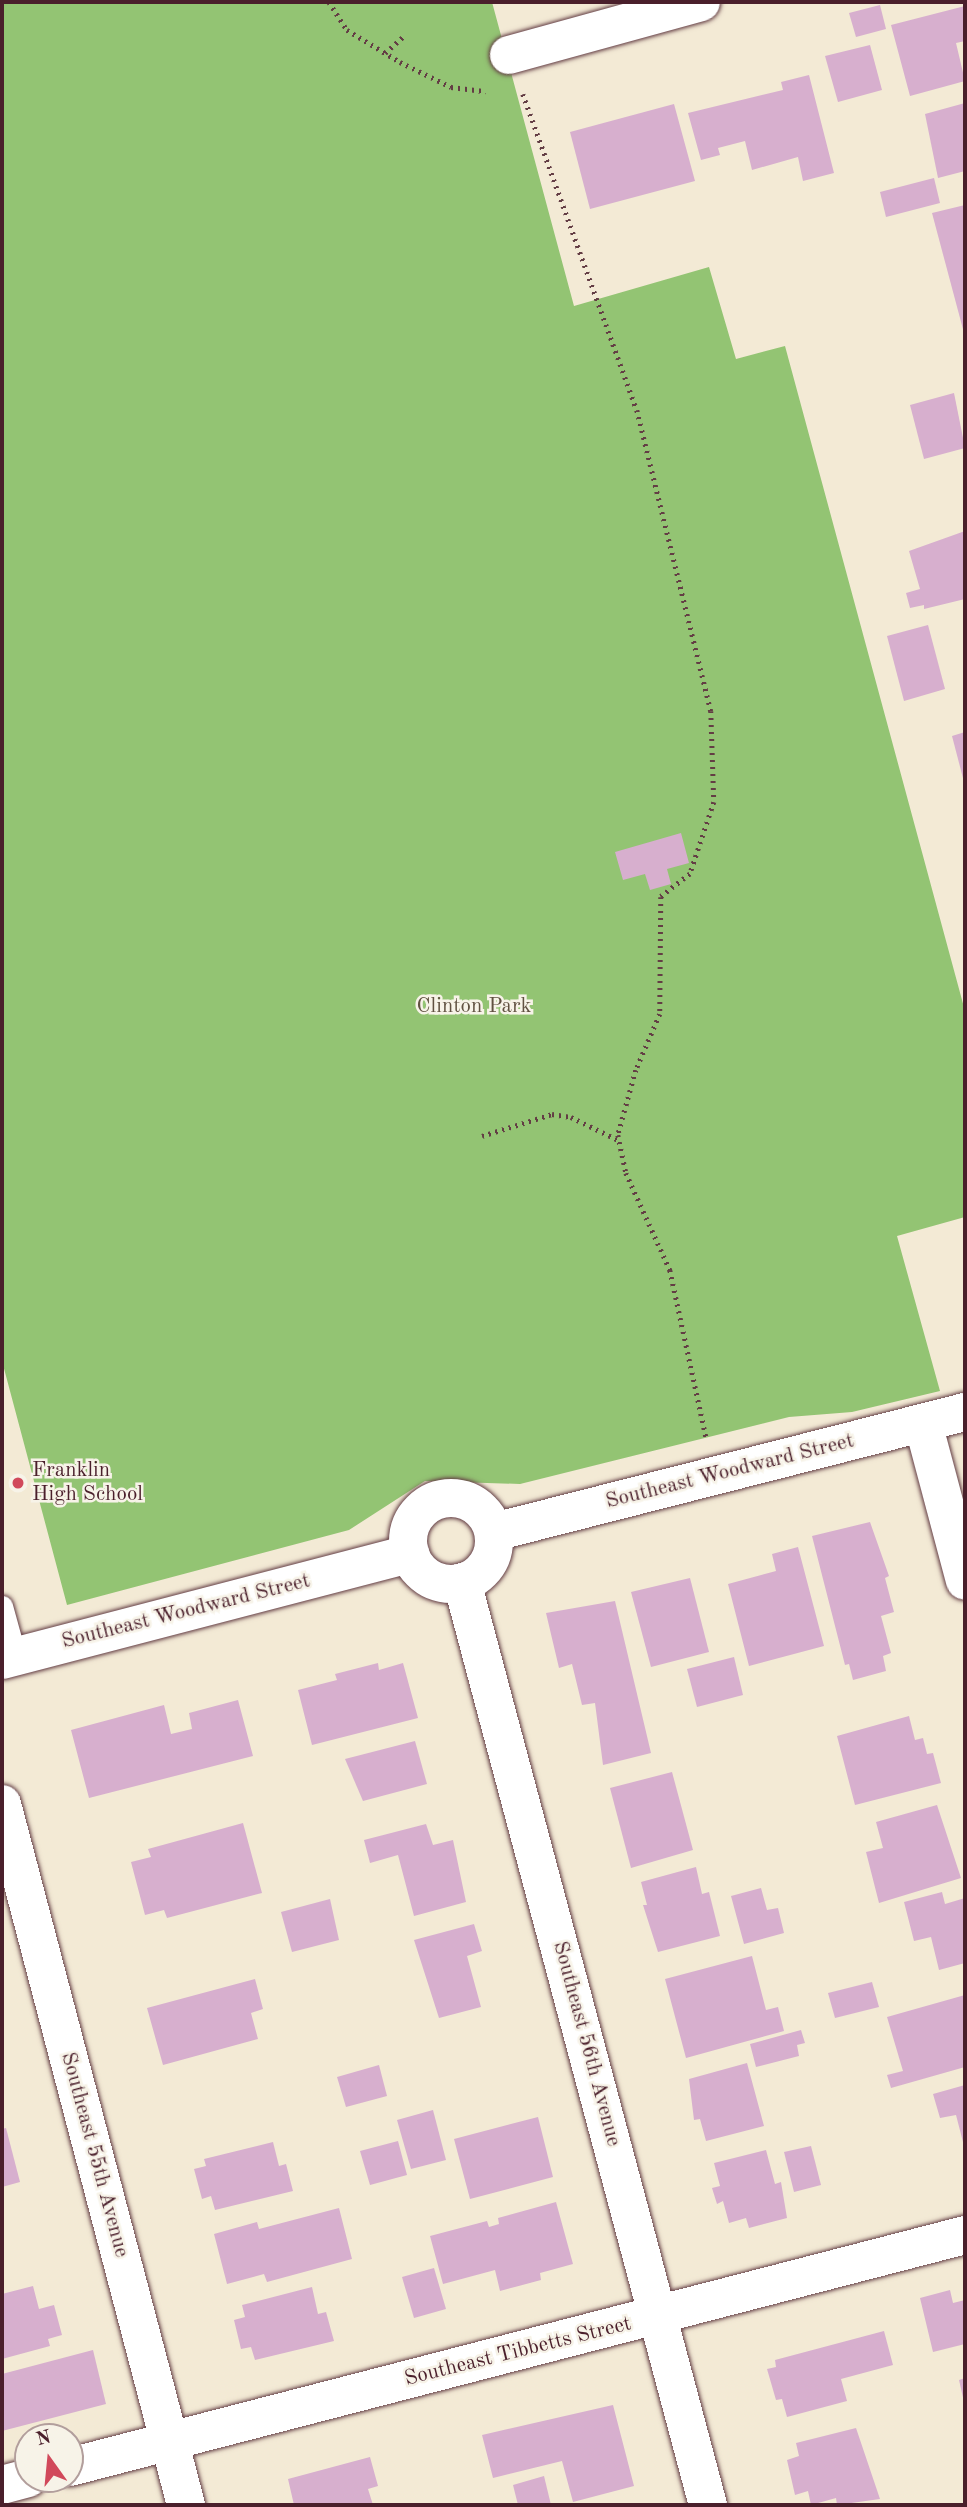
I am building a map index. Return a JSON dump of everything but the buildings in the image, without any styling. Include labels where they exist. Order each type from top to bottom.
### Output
[{"type":"street","points":[[510,73],[701,2]]},
{"type":"street","name":"Southeast Woodward Street","points":[[494,1532],[965,1412]]},
{"type":"street","points":[[923,1423],[965,1581]]},
{"type":"street","points":[[446,1498],[477,1506],[494,1532],[491,1559],[481,1572],[463,1583],[431,1579],[410,1554],[412,1522],[430,1503],[446,1498]]},
{"type":"street","name":"Southeast Woodward Street","points":[[9,1659],[410,1554]]},
{"type":"street","name":"Southeast 56th Avenue","points":[[463,1583],[708,2505]]},
{"type":"street","name":"Southeast 55th Avenue","points":[[2,1804],[186,2505]]},
{"type":"street","name":"Southeast Tibbetts Street","points":[[84,2463],[965,2235]]},
{"type":"lane","points":[[2,1606],[9,1659]]},
{"type":"path","points":[[329,2],[347,30],[385,53],[451,87],[501,93]]},
{"type":"path","points":[[385,53],[403,37]]},
{"type":"path","points":[[510,73],[522,90],[637,410],[711,711],[714,802],[690,874],[661,897],[660,1014],[636,1070],[619,1140],[626,1173],[670,1270],[717,1475]]},
{"type":"path","points":[[482,1136],[552,1114],[571,1117],[619,1140]]},
{"type":"green space","name":"Clinton Park","points":[[2,2],[492,2],[574,306],[709,267],[736,359],[785,346],[965,1011],[965,1217],[897,1236],[940,1391],[852,1412],[789,1417],[520,1484],[425,1481],[349,1530],[67,1605],[2,1361]]},
{"type":"place","name":"Franklin High School","points":[[18,1483]]}]
